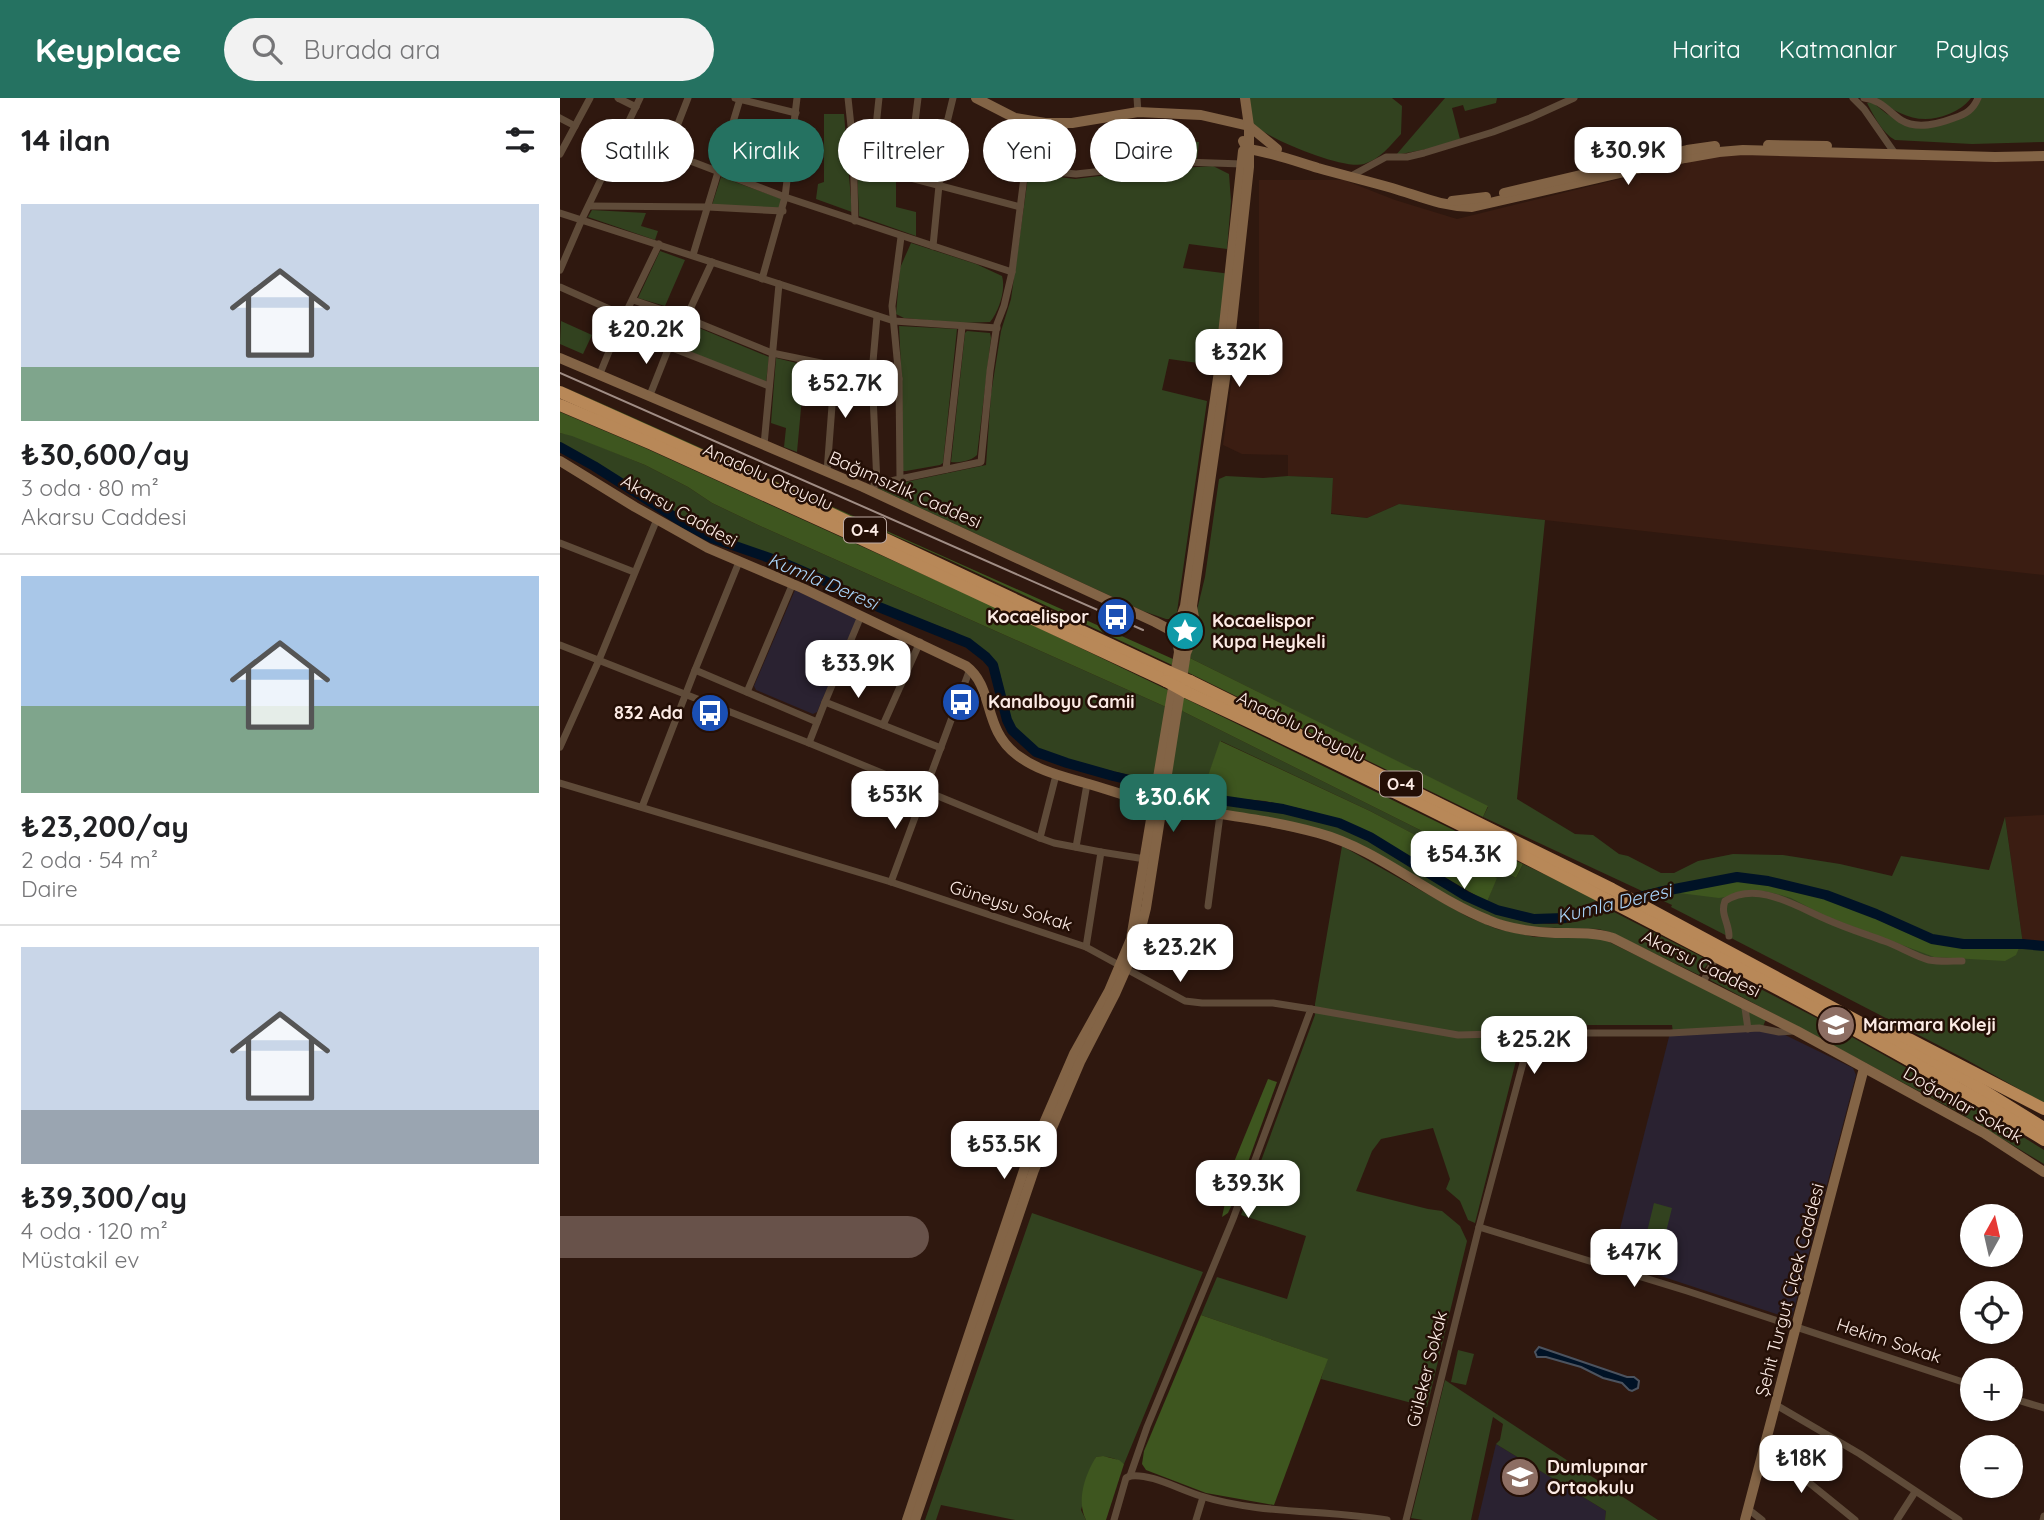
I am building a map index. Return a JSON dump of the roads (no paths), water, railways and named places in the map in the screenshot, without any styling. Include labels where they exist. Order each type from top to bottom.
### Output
[{"type":"highway","name":"Anadolu Otoyolu","points":[[560,392],[844,520],[1612,889],[1965,1079],[2044,1128]]},
{"type":"highway","name":"Anadolu Otoyolu","points":[[560,405],[1167,677]]},
{"type":"highway","name":"Anadolu Otoyolu","points":[[1188,687],[1595,893],[1900,1054],[2044,1140]]},
{"type":"highway","points":[[1759,967],[1867,1017],[2044,1109]]},
{"type":"main road","points":[[976,98],[1020,119]]},
{"type":"main road","points":[[1167,748],[1186,653],[1197,634],[1192,606],[1246,165],[1246,125],[1242,98]]},
{"type":"main road","points":[[1076,122],[1138,112],[1190,113],[1246,125],[1276,151]]},
{"type":"main road","points":[[1246,145],[1323,164],[1438,199],[1456,201],[1476,199],[1687,149],[1744,144],[1995,157],[2044,156]]},
{"type":"main road","points":[[1246,165],[1258,157],[1276,151]]},
{"type":"main road","points":[[1894,152],[2044,151]]},
{"type":"main road","name":"Bağımsızlık Caddesi","points":[[560,358],[863,487],[1157,623],[1177,628]]},
{"type":"main road","points":[[907,1520],[1025,1167],[1074,1054],[1137,944],[1146,908],[1167,748],[1179,652],[1177,628],[1185,606],[1224,358]]},
{"type":"main road","name":"Akarsu Caddesi","points":[[560,461],[708,548],[793,583],[920,642],[970,669],[979,680],[990,718],[1001,740],[1017,755],[1041,769],[1134,799],[1299,828],[1330,836],[1487,920],[1521,929],[1594,933],[1613,937],[1864,1068]]},
{"type":"main road","points":[[1177,628],[1189,619],[1195,623]]},
{"type":"main road","points":[[1177,628],[1185,642],[1191,641]]},
{"type":"main road","points":[[915,1520],[1034,1170],[1080,1062],[1115,995],[1131,939],[1145,859],[1159,804]]},
{"type":"main road","name":"Doğanlar Sokak","points":[[1864,1068],[1983,1133],[2044,1172]]},
{"type":"main road","name":"Şehit Turgut Çiçek Caddesi","points":[[1747,1515],[1864,1068]]},
{"type":"street","points":[[560,154],[590,98]]},
{"type":"street","points":[[618,98],[636,107]]},
{"type":"street","points":[[630,119],[640,98]]},
{"type":"street","points":[[680,119],[688,98]]},
{"type":"street","points":[[762,279],[785,197],[797,98]]},
{"type":"street","points":[[848,98],[850,119]]},
{"type":"street","points":[[877,119],[879,98]]},
{"type":"street","points":[[915,119],[918,98]]},
{"type":"street","points":[[933,247],[944,135],[953,98]]},
{"type":"street","points":[[1137,98],[1138,112]]},
{"type":"street","points":[[1354,174],[1386,158],[1424,153],[1493,132],[1574,98]]},
{"type":"street","points":[[1853,98],[1864,109],[1894,152]]},
{"type":"street","points":[[1864,98],[1874,99],[1902,121],[1914,126],[1940,123],[1966,114],[1975,106],[1978,98]]},
{"type":"street","points":[[732,119],[737,99],[796,113]]},
{"type":"street","points":[[560,118],[575,126]]},
{"type":"street","points":[[1076,174],[1185,162],[1246,165]]},
{"type":"street","points":[[560,270],[600,182]]},
{"type":"street","points":[[693,255],[715,182]]},
{"type":"street","points":[[745,182],[901,237],[1012,272]]},
{"type":"street","points":[[854,182],[855,221]]},
{"type":"street","points":[[923,182],[1020,208]]},
{"type":"street","points":[[863,487],[981,462],[997,328],[1012,272],[1023,182]]},
{"type":"street","points":[[589,206],[782,211]]},
{"type":"street","points":[[560,213],[894,321],[997,328]]},
{"type":"street","points":[[900,479],[899,379],[892,306],[901,237]]},
{"type":"street","points":[[599,376],[659,244]]},
{"type":"street","points":[[686,318],[712,262]]},
{"type":"street","points":[[764,445],[779,284]]},
{"type":"street","points":[[560,287],[625,316]]},
{"type":"street","points":[[633,300],[772,353],[899,379]]},
{"type":"street","points":[[877,316],[872,373],[877,484]]},
{"type":"street","points":[[619,327],[769,386]]},
{"type":"street","points":[[946,469],[961,327]]},
{"type":"street","points":[[650,395],[669,347]]},
{"type":"street","points":[[827,472],[835,366]]},
{"type":"street","points":[[560,747],[657,519]]},
{"type":"street","points":[[560,543],[634,572]]},
{"type":"street","points":[[642,807],[685,693],[740,562]]},
{"type":"street","points":[[747,692],[793,583]]},
{"type":"street","points":[[809,743],[861,616]]},
{"type":"street","points":[[883,725],[920,642]]},
{"type":"street","points":[[560,645],[1040,838],[1076,848],[1145,859]]},
{"type":"street","points":[[891,882],[970,669]]},
{"type":"street","points":[[695,670],[817,722]]},
{"type":"street","points":[[825,702],[941,748]]},
{"type":"street","points":[[1040,838],[1056,775]]},
{"type":"street","name":"Güneysu Sokak","points":[[560,783],[891,882],[1086,947],[1101,852]]},
{"type":"street","points":[[1076,848],[1087,784]]},
{"type":"street","points":[[1208,906],[1220,815]]},
{"type":"street","points":[[1729,936],[1722,912],[1725,901],[1758,894],[1788,901],[1922,958],[1962,961]]},
{"type":"street","points":[[1086,947],[1185,1001],[1273,1003],[1458,1035],[1671,1033],[1759,1028],[1779,1032],[1797,1031]]},
{"type":"street","points":[[1703,982],[1713,963]]},
{"type":"street","points":[[1738,1000],[1745,1007],[1748,1029]]},
{"type":"street","points":[[1114,1520],[1126,1478],[1130,1476],[1147,1427],[1233,1219],[1311,1009]]},
{"type":"street","name":"Güleker Sokak","points":[[1406,1520],[1479,1227],[1531,1033]]},
{"type":"street","name":"Hekim Sokak","points":[[1479,1227],[1688,1291],[1960,1381]]},
{"type":"street","points":[[2023,1402],[2044,1408]]},
{"type":"street","points":[[1776,1405],[1860,1454],[1959,1520]]},
{"type":"street","points":[[1765,1447],[1855,1520]]},
{"type":"street","points":[[1130,1476],[1143,1475],[1203,1497],[1337,1517],[1383,1520]]},
{"type":"street","points":[[1897,1520],[1914,1492]]},
{"type":"street","points":[[1196,1520],[1203,1497]]},
{"type":"street","points":[[1276,1520],[1283,1510]]},
{"type":"street","points":[[1747,1515],[1762,1520]]},
{"type":"water","points":[[1539,1347],[1627,1377],[1634,1377],[1639,1381],[1638,1388],[1632,1391],[1622,1383],[1603,1378],[1581,1367],[1537,1357],[1535,1352]]},
{"type":"waterway","name":"Kumla Deresi","points":[[560,447],[712,538],[784,563],[864,601],[968,643],[993,665],[1007,720],[1012,730],[1036,752],[1113,776],[1206,798],[1283,809],[1339,823],[1370,837],[1466,896],[1497,910],[1534,919],[1564,918],[1659,892],[1737,877],[1768,881],[1826,895],[1932,939],[1963,944],[2044,946]]},
{"type":"tram line","points":[[560,373],[1143,630]]},
{"type":"place","name":"Kocaelispor","points":[[1116,617]]},
{"type":"place","name":"Kocaelispor Kupa Heykeli","points":[[1185,631]]},
{"type":"place","name":"Kanalboyu Camii","points":[[961,702]]},
{"type":"place","name":"832 Ada","points":[[710,713]]},
{"type":"place","name":"Marmara Koleji","points":[[1836,1025]]},
{"type":"place","name":"Dumlupınar Ortaokulu","points":[[1520,1477]]}]
